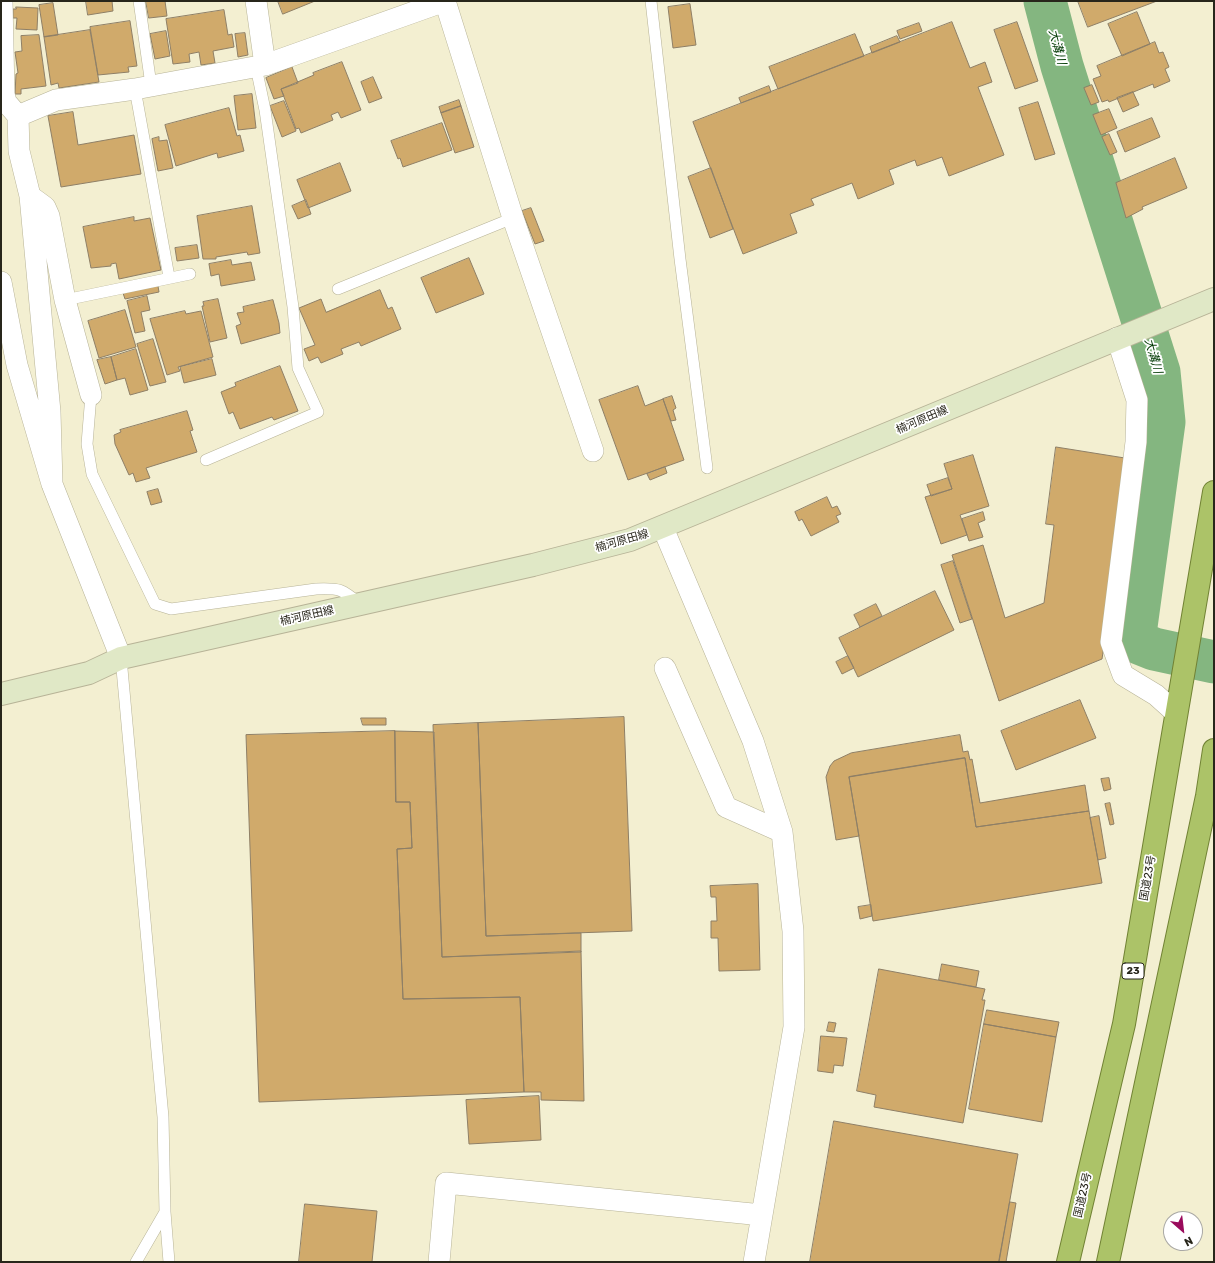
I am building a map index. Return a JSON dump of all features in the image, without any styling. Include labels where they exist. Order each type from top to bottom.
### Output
[{"type":"highway","name":"国道23号","points":[[1068,1262],[1124,1024],[1214,492]]},
{"type":"highway","points":[[1108,1262],[1207,796],[1214,750]]},
{"type":"main road","name":"楠河原田線","points":[[1,694],[89,673],[121,658],[533,565],[630,540],[663,528],[1120,336],[1214,299]]},
{"type":"street","points":[[2,1],[4,94],[6,102],[18,116],[19,151],[30,196],[50,412],[52,484]]},
{"type":"street","points":[[256,1],[261,66]]},
{"type":"street","points":[[18,116],[56,100],[143,87],[261,66],[445,1],[514,218],[593,451]]},
{"type":"street","points":[[30,196],[45,208],[49,216],[65,300],[91,395]]},
{"type":"street","points":[[1,282],[17,365],[52,484],[121,658]]},
{"type":"street","points":[[1120,336],[1137,400],[1136,442],[1111,642],[1123,675],[1156,695],[1176,713]]},
{"type":"street","points":[[663,528],[753,741],[782,832],[793,930],[794,1027],[754,1262]]},
{"type":"street","points":[[665,668],[726,807],[782,832]]},
{"type":"street","points":[[439,1262],[446,1183],[762,1215]]},
{"type":"lane","points":[[139,1],[143,87],[169,277]]},
{"type":"lane","points":[[651,1],[680,259],[707,468]]},
{"type":"lane","points":[[206,460],[318,412],[298,368],[293,307],[265,110],[261,66]]},
{"type":"lane","points":[[338,289],[514,218]]},
{"type":"lane","points":[[65,300],[169,277],[190,274]]},
{"type":"lane","points":[[91,395],[87,444],[92,474],[155,604],[171,609],[330,588],[344,590],[360,604]]},
{"type":"lane","points":[[121,658],[163,1117],[165,1212],[169,1262]]},
{"type":"lane","points":[[136,1262],[165,1212]]},
{"type":"building","points":[[86,1],[112,1],[113,11],[88,15]]},
{"type":"building","points":[[146,1],[165,1],[167,16],[149,18]]},
{"type":"building","points":[[278,1],[315,1],[283,14]]},
{"type":"building","points":[[1078,1],[1157,1],[1088,27]]},
{"type":"building","points":[[53,3],[58,35],[44,37],[39,5]]},
{"type":"building","points":[[690,4],[696,45],[673,48],[668,7]]},
{"type":"building","points":[[16,7],[38,8],[37,30],[16,29],[17,18],[13,18],[13,9],[16,9]]},
{"type":"building","points":[[224,10],[228,35],[232,34],[234,47],[213,51],[215,63],[201,65],[199,52],[189,54],[190,62],[173,64],[166,19]]},
{"type":"building","points":[[1137,12],[1150,44],[1122,56],[1108,24]]},
{"type":"building","points":[[130,21],[137,66],[128,67],[129,72],[98,75],[90,27]]},
{"type":"building","points":[[952,22],[970,68],[985,62],[992,82],[978,87],[1004,155],[949,176],[942,157],[917,166],[915,160],[889,170],[894,184],[858,199],[852,183],[811,199],[814,205],[790,214],[797,233],[743,254],[693,122]]},
{"type":"building","points":[[1017,22],[1038,81],[1015,89],[994,30]]},
{"type":"building","points":[[919,23],[922,31],[900,39],[897,31]]},
{"type":"building","points":[[90,30],[99,82],[59,88],[58,83],[51,85],[44,37]]},
{"type":"building","points":[[166,31],[170,56],[155,59],[150,34]]},
{"type":"building","points":[[245,33],[248,55],[238,57],[235,34]]},
{"type":"building","points":[[855,34],[864,56],[778,89],[769,67]]},
{"type":"building","points":[[39,35],[46,86],[21,89],[21,94],[15,94],[16,74],[18,73],[15,52],[22,51],[21,36]]},
{"type":"building","points":[[897,36],[900,42],[872,53],[870,47]]},
{"type":"building","points":[[1155,42],[1159,53],[1163,52],[1169,67],[1165,69],[1170,81],[1154,88],[1153,84],[1109,102],[1108,100],[1102,102],[1093,79],[1101,76],[1097,66]]},
{"type":"building","points":[[342,62],[361,110],[341,118],[338,112],[331,115],[333,120],[301,133],[299,128],[296,129],[281,89],[314,75],[313,73]]},
{"type":"building","points":[[292,67],[298,83],[281,89],[284,96],[274,99],[266,78]]},
{"type":"building","points":[[373,77],[382,98],[369,103],[361,82]]},
{"type":"building","points":[[1092,85],[1099,102],[1091,105],[1084,88]]},
{"type":"building","points":[[769,86],[771,92],[741,103],[739,98]]},
{"type":"building","points":[[1133,92],[1139,105],[1123,112],[1117,98]]},
{"type":"building","points":[[252,94],[256,128],[238,130],[234,96]]},
{"type":"building","points":[[459,100],[461,106],[441,113],[439,107]]},
{"type":"building","points":[[284,101],[296,131],[282,137],[270,106]]},
{"type":"building","points":[[1038,102],[1055,154],[1035,160],[1019,108]]},
{"type":"building","points":[[461,106],[474,147],[455,153],[441,113]]},
{"type":"building","points":[[229,108],[237,136],[240,135],[244,151],[218,158],[217,153],[176,166],[165,125]]},
{"type":"building","points":[[1109,109],[1117,128],[1101,135],[1093,115]]},
{"type":"building","points":[[73,112],[78,145],[134,135],[141,174],[61,187],[48,116]]},
{"type":"building","points":[[1152,118],[1160,137],[1125,152],[1117,132]]},
{"type":"building","points":[[442,123],[452,150],[403,167],[391,141]]},
{"type":"building","points":[[1109,134],[1117,152],[1110,155],[1102,137]]},
{"type":"building","points":[[159,137],[159,141],[167,140],[173,168],[158,171],[152,139]]},
{"type":"building","points":[[1175,158],[1187,188],[1142,207],[1143,209],[1126,218],[1116,183]]},
{"type":"building","points":[[340,163],[351,191],[308,208],[297,180]]},
{"type":"building","points":[[711,168],[733,229],[710,238],[688,177]]},
{"type":"building","points":[[306,200],[311,214],[298,219],[292,206]]},
{"type":"building","points":[[252,206],[260,253],[248,255],[247,252],[216,257],[216,259],[203,259],[197,216]]},
{"type":"building","points":[[531,208],[544,241],[535,244],[522,211]]},
{"type":"building","points":[[134,217],[134,221],[150,218],[161,270],[119,279],[116,263],[111,264],[111,266],[91,268],[83,227]]},
{"type":"building","points":[[197,245],[199,258],[177,261],[175,248]]},
{"type":"building","points":[[469,258],[484,294],[436,313],[421,278]]},
{"type":"building","points":[[231,260],[232,265],[251,262],[255,280],[221,286],[219,274],[211,276],[209,264]]},
{"type":"building","points":[[158,286],[159,292],[125,299],[123,293]]},
{"type":"building","points":[[380,290],[388,309],[392,307],[401,329],[361,346],[359,342],[341,349],[343,354],[321,363],[318,357],[309,361],[304,349],[315,345],[299,308],[321,299],[326,312]]},
{"type":"building","points":[[147,296],[150,310],[141,312],[145,331],[135,333],[127,301]]},
{"type":"building","points":[[218,299],[227,338],[210,342],[202,306],[204,306],[203,302]]},
{"type":"building","points":[[273,300],[280,333],[241,344],[236,326],[241,324],[237,313],[244,312],[243,307]]},
{"type":"building","points":[[125,310],[136,347],[99,358],[88,321]]},
{"type":"building","points":[[185,311],[186,314],[201,311],[213,357],[178,367],[180,371],[167,375],[150,319]]},
{"type":"building","points":[[153,339],[166,382],[150,386],[137,344]]},
{"type":"building","points":[[136,349],[148,390],[130,395],[125,378],[117,380],[111,357]]},
{"type":"building","points":[[111,357],[117,380],[105,384],[97,360]]},
{"type":"building","points":[[212,359],[216,375],[184,383],[180,367]]},
{"type":"building","points":[[280,366],[298,411],[274,420],[272,417],[240,429],[233,412],[229,414],[221,392],[236,386],[235,383]]},
{"type":"building","points":[[638,386],[645,406],[663,399],[684,460],[628,480],[599,400]]},
{"type":"building","points":[[672,396],[676,408],[673,410],[676,420],[671,421],[663,399]]},
{"type":"building","points":[[187,411],[193,430],[190,431],[197,452],[146,468],[150,478],[136,482],[133,473],[129,475],[115,444],[114,435],[121,432],[120,430]]},
{"type":"building","points":[[1056,447],[1131,459],[1102,659],[999,701],[952,555],[983,545],[1005,618],[1044,603],[1054,525],[1046,524]]},
{"type":"building","points":[[973,455],[989,506],[960,515],[967,535],[941,544],[925,497],[952,489],[944,464]]},
{"type":"building","points":[[665,467],[667,473],[650,480],[647,474]]},
{"type":"building","points":[[948,478],[952,489],[931,496],[927,485]]},
{"type":"building","points":[[158,489],[162,502],[151,505],[147,492]]},
{"type":"building","points":[[827,497],[832,508],[837,506],[841,514],[836,516],[839,522],[811,536],[802,519],[799,521],[795,512]]},
{"type":"building","points":[[983,512],[985,520],[978,523],[983,537],[969,541],[962,519]]},
{"type":"building","points":[[953,561],[972,619],[960,623],[941,565]]},
{"type":"building","points":[[935,591],[954,630],[858,677],[839,638]]},
{"type":"building","points":[[876,604],[882,616],[860,627],[854,615]]},
{"type":"building","points":[[848,656],[854,668],[842,674],[836,662]]},
{"type":"building","points":[[1080,700],[1096,738],[1016,770],[1001,731]]},
{"type":"building","points":[[624,717],[632,931],[486,936],[478,723]]},
{"type":"building","points":[[361,718],[386,718],[386,725],[363,725]]},
{"type":"building","points":[[478,723],[486,936],[581,933],[581,952],[442,957],[433,725]]},
{"type":"building","points":[[395,731],[434,732],[442,957],[581,951],[584,1101],[541,1100],[541,1092],[524,1092],[520,997],[403,999],[397,849],[412,848],[410,802],[396,802]]},
{"type":"building","points":[[395,731],[396,802],[410,802],[412,848],[397,849],[403,999],[520,997],[524,1092],[259,1102],[246,735]]},
{"type":"building","points":[[960,735],[963,752],[968,751],[970,760],[972,759],[980,803],[1085,785],[1089,811],[976,827],[965,758],[849,777],[859,836],[836,840],[826,777],[830,766],[834,761],[851,753]]},
{"type":"building","points":[[965,758],[976,827],[1089,811],[1102,883],[873,921],[849,777]]},
{"type":"building","points":[[1109,778],[1111,789],[1104,791],[1101,779]]},
{"type":"building","points":[[1110,803],[1114,824],[1110,825],[1105,804]]},
{"type":"building","points":[[1099,816],[1106,858],[1098,860],[1090,818]]},
{"type":"building","points":[[758,884],[760,970],[719,971],[718,938],[711,938],[711,921],[717,921],[716,897],[711,897],[710,886]]},
{"type":"building","points":[[871,905],[872,916],[860,919],[858,907]]},
{"type":"building","points":[[942,964],[979,971],[976,987],[939,980]]},
{"type":"building","points":[[879,969],[985,989],[982,1000],[985,1000],[963,1123],[874,1107],[876,1095],[857,1091]]},
{"type":"building","points":[[987,1010],[1059,1022],[1056,1037],[984,1024]]},
{"type":"building","points":[[829,1022],[836,1023],[834,1032],[827,1031]]},
{"type":"building","points":[[984,1024],[1056,1037],[1042,1122],[969,1109]]},
{"type":"building","points":[[821,1036],[847,1038],[843,1066],[834,1065],[833,1073],[818,1071]]},
{"type":"building","points":[[539,1096],[541,1140],[469,1144],[466,1100]]},
{"type":"building","points":[[834,1121],[1018,1154],[999,1262],[810,1262]]},
{"type":"building","points":[[1010,1202],[1016,1203],[1006,1262],[999,1262]]},
{"type":"building","points":[[305,1204],[377,1211],[372,1262],[299,1262]]},
{"type":"waterway","name":"大溝川","points":[[1045,1],[1062,66],[1159,372],[1164,422],[1134,641],[1154,649],[1214,662]]}]
